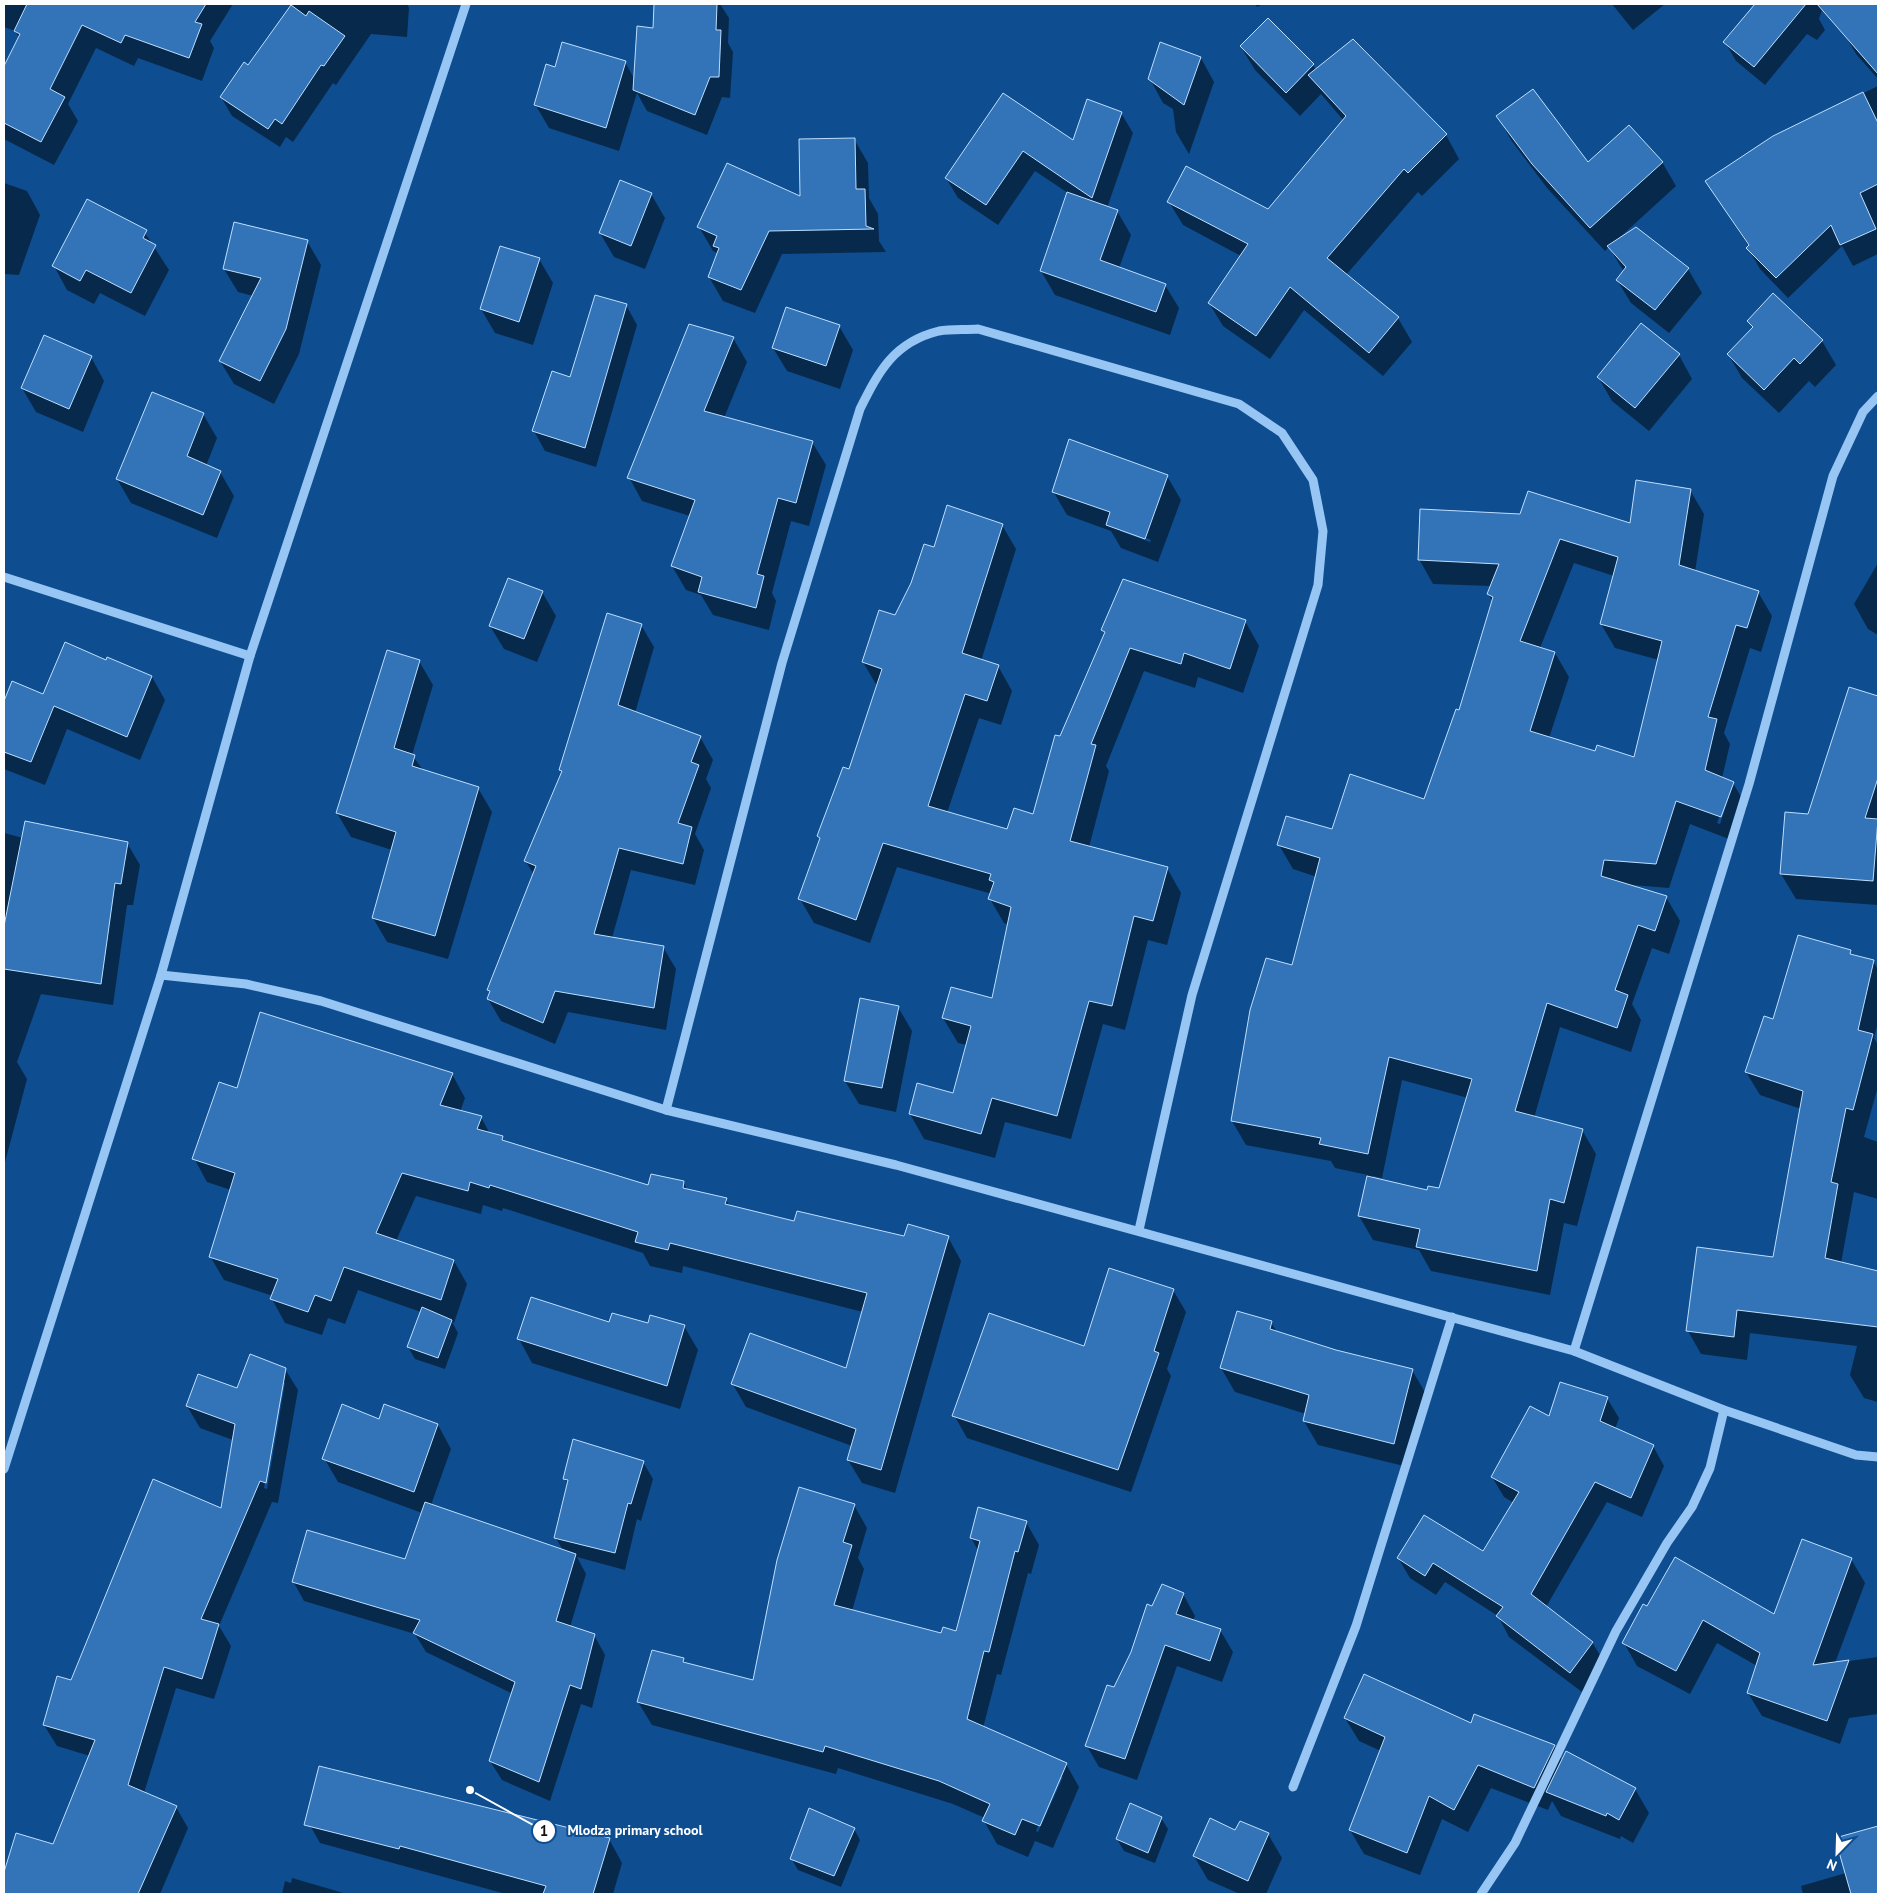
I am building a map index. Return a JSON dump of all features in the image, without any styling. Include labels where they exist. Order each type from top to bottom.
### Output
[{"type":"street","points":[[4,1469],[161,975],[250,656],[466,4]]},
{"type":"street","points":[[666,1110],[782,663],[860,409],[877,375],[904,345],[940,331],[978,329],[1239,404],[1282,433],[1313,480],[1323,531],[1318,585],[1192,995],[1139,1230]]},
{"type":"street","points":[[1574,1351],[1749,784],[1832,476],[1863,412],[1878,396]]},
{"type":"street","points":[[4,577],[250,656]]},
{"type":"street","points":[[161,975],[246,984],[321,1001],[666,1110],[896,1165],[1139,1230],[1574,1351],[1724,1410],[1856,1455],[1878,1458]]},
{"type":"street","points":[[1293,1787],[1356,1626],[1452,1317]]},
{"type":"street","points":[[1482,1894],[1515,1843],[1616,1631],[1667,1543],[1692,1507],[1710,1468],[1724,1410]]},
{"type":"building","points":[[27,4],[206,4],[195,22],[202,24],[189,58],[125,35],[121,43],[82,25],[50,89],[65,97],[41,142],[4,123],[4,66],[20,34],[14,31]]},
{"type":"building","points":[[654,4],[717,4],[716,30],[721,30],[719,77],[710,77],[695,115],[633,90],[637,26],[653,28]]},
{"type":"building","points":[[1755,4],[1806,4],[1754,67],[1723,42]]},
{"type":"building","points":[[1817,4],[1878,4],[1878,74]]},
{"type":"building","points":[[291,5],[306,16],[309,11],[345,36],[324,66],[321,65],[282,124],[275,119],[268,129],[220,97],[244,62],[248,65]]},
{"type":"building","points":[[1268,18],[1314,64],[1286,93],[1240,46]]},
{"type":"building","points":[[1353,39],[1447,134],[1408,173],[1404,169],[1327,258],[1399,317],[1369,353],[1290,287],[1256,336],[1208,303],[1248,244],[1167,202],[1186,166],[1268,209],[1346,116],[1308,75]]},
{"type":"building","points":[[562,42],[626,61],[606,128],[534,105],[546,64],[555,67]]},
{"type":"building","points":[[1160,42],[1201,57],[1184,105],[1148,79]]},
{"type":"building","points":[[1533,89],[1588,162],[1629,125],[1663,162],[1590,228],[1532,164],[1496,116]]},
{"type":"building","points":[[1863,92],[1878,123],[1878,184],[1860,193],[1876,229],[1840,245],[1831,225],[1776,278],[1746,248],[1749,245],[1705,181],[1773,136]]},
{"type":"building","points":[[1003,93],[1073,140],[1087,99],[1122,112],[1092,198],[1023,151],[986,205],[945,178]]},
{"type":"building","points":[[855,138],[856,189],[865,189],[866,226],[874,229],[769,231],[741,290],[708,277],[719,248],[713,246],[717,236],[697,227],[727,163],[800,196],[799,139]]},
{"type":"building","points":[[620,180],[652,193],[631,246],[599,233]]},
{"type":"building","points":[[1067,192],[1118,210],[1100,260],[1166,284],[1156,312],[1040,271]]},
{"type":"building","points":[[87,199],[147,230],[143,238],[156,245],[131,293],[86,270],[80,281],[52,266]]},
{"type":"building","points":[[234,222],[308,240],[286,329],[260,381],[219,361],[261,278],[223,269]]},
{"type":"building","points":[[1636,227],[1689,268],[1655,310],[1616,280],[1626,267],[1607,246]]},
{"type":"building","points":[[500,246],[540,258],[519,322],[480,309]]},
{"type":"building","points":[[1773,293],[1823,340],[1800,364],[1794,358],[1764,390],[1727,354],[1753,327],[1747,321]]},
{"type":"building","points":[[595,295],[627,304],[585,448],[532,431],[552,371],[570,377]]},
{"type":"building","points":[[786,307],[840,325],[826,366],[772,348]]},
{"type":"building","points":[[1641,323],[1680,354],[1635,408],[1597,377]]},
{"type":"building","points":[[689,324],[734,337],[704,411],[813,441],[796,503],[778,498],[757,574],[764,576],[756,608],[698,592],[702,577],[671,566],[695,500],[627,478]]},
{"type":"building","points":[[44,335],[92,356],[69,409],[21,388]]},
{"type":"building","points":[[152,392],[204,413],[187,456],[221,471],[203,515],[116,479]]},
{"type":"building","points":[[1069,439],[1168,475],[1145,539],[1106,525],[1110,512],[1052,492]]},
{"type":"building","points":[[1636,480],[1691,489],[1679,565],[1759,591],[1747,628],[1736,625],[1708,717],[1717,719],[1705,770],[1734,782],[1721,817],[1676,801],[1656,864],[1604,860],[1601,876],[1667,896],[1655,931],[1638,925],[1615,990],[1628,995],[1617,1028],[1547,1003],[1515,1111],[1583,1129],[1564,1203],[1550,1199],[1537,1271],[1416,1247],[1420,1229],[1358,1216],[1367,1176],[1427,1190],[1428,1186],[1439,1188],[1472,1079],[1389,1057],[1368,1154],[1319,1144],[1321,1138],[1231,1121],[1250,1010],[1266,958],[1292,965],[1320,858],[1277,845],[1286,816],[1332,829],[1350,774],[1424,799],[1456,709],[1459,710],[1493,597],[1487,594],[1499,564],[1418,560],[1420,509],[1520,514],[1528,491],[1630,523]],"holes":[[[1560,539],[1618,557],[1600,624],[1662,641],[1634,757],[1597,745],[1595,751],[1530,731],[1555,652],[1520,641]]]},
{"type":"building","points":[[947,505],[1003,524],[962,653],[999,665],[987,701],[965,694],[928,806],[1007,829],[1014,808],[1033,814],[1055,735],[1060,736],[1105,632],[1101,630],[1123,579],[1246,620],[1230,669],[1184,653],[1181,664],[1130,648],[1091,744],[1096,745],[1070,841],[1168,867],[1153,921],[1134,916],[1112,1006],[1089,1001],[1057,1116],[992,1098],[981,1134],[909,1114],[917,1083],[953,1093],[971,1026],[942,1018],[951,987],[992,998],[1011,907],[988,899],[994,882],[989,880],[991,874],[883,843],[856,920],[798,899],[820,838],[817,836],[843,767],[849,769],[882,669],[862,662],[879,610],[895,615],[911,583],[924,544],[934,547]]},
{"type":"building","points":[[508,578],[543,591],[524,639],[489,626]]},
{"type":"building","points":[[607,613],[642,624],[618,705],[701,736],[691,762],[699,765],[678,823],[692,827],[683,864],[619,848],[594,934],[664,946],[654,1008],[555,991],[543,1023],[487,999],[490,991],[487,990],[536,866],[524,861],[562,771],[559,770]]},
{"type":"building","points":[[65,642],[106,660],[107,657],[152,676],[127,737],[54,706],[31,762],[4,752],[4,701],[12,681],[43,694]]},
{"type":"building","points":[[387,650],[420,660],[394,748],[415,755],[412,766],[479,787],[435,936],[372,918],[396,832],[336,813]]},
{"type":"building","points":[[1849,687],[1878,696],[1878,778],[1865,818],[1878,819],[1873,881],[1780,874],[1785,812],[1808,814]]},
{"type":"building","points":[[25,821],[128,842],[121,884],[115,883],[101,984],[4,969],[4,926]]},
{"type":"building","points":[[1798,935],[1851,950],[1850,954],[1874,960],[1858,1030],[1873,1034],[1853,1110],[1846,1108],[1831,1182],[1838,1184],[1825,1258],[1878,1271],[1878,1327],[1737,1310],[1734,1337],[1686,1331],[1697,1247],[1773,1257],[1803,1091],[1745,1072],[1764,1016],[1773,1019]]},
{"type":"building","points":[[860,998],[899,1006],[882,1088],[844,1081]]},
{"type":"building","points":[[260,1012],[453,1073],[440,1105],[482,1116],[477,1129],[503,1136],[502,1140],[648,1185],[651,1174],[684,1181],[683,1188],[727,1198],[725,1204],[794,1221],[797,1211],[904,1236],[908,1224],[949,1236],[881,1470],[847,1460],[856,1429],[731,1384],[750,1333],[846,1368],[867,1293],[670,1243],[668,1250],[635,1242],[638,1232],[490,1185],[489,1188],[470,1182],[468,1191],[402,1173],[376,1233],[454,1260],[441,1300],[344,1267],[331,1301],[315,1295],[308,1312],[270,1299],[278,1279],[209,1257],[235,1173],[192,1159],[219,1082],[237,1088]]},
{"type":"building","points":[[1109,1268],[1174,1289],[1154,1351],[1159,1353],[1118,1470],[952,1416],[989,1313],[1084,1346]]},
{"type":"building","points":[[531,1297],[609,1322],[612,1313],[648,1323],[650,1315],[685,1325],[667,1386],[517,1339]]},
{"type":"building","points":[[422,1307],[452,1320],[438,1358],[407,1347]]},
{"type":"building","points":[[1237,1311],[1272,1321],[1270,1329],[1336,1350],[1413,1369],[1394,1444],[1303,1421],[1309,1395],[1220,1368]]},
{"type":"building","points":[[250,1354],[286,1368],[266,1483],[260,1481],[201,1619],[219,1624],[202,1679],[164,1667],[128,1785],[177,1806],[138,1894],[4,1894],[4,1872],[16,1833],[53,1844],[95,1740],[43,1725],[57,1676],[71,1680],[153,1479],[221,1508],[235,1424],[186,1406],[198,1374],[237,1388]]},
{"type":"building","points":[[1560,1382],[1608,1397],[1600,1421],[1654,1445],[1631,1498],[1595,1482],[1531,1594],[1593,1642],[1570,1673],[1496,1616],[1503,1607],[1433,1563],[1425,1576],[1397,1558],[1424,1515],[1483,1551],[1519,1492],[1491,1477],[1530,1406],[1549,1416]]},
{"type":"building","points":[[342,1404],[379,1419],[384,1404],[438,1424],[414,1492],[322,1459]]},
{"type":"building","points":[[573,1439],[644,1461],[631,1504],[628,1503],[615,1553],[554,1538],[568,1480],[563,1479]]},
{"type":"building","points":[[799,1487],[855,1504],[843,1542],[852,1545],[834,1605],[941,1633],[943,1627],[956,1631],[980,1541],[970,1538],[978,1507],[1027,1521],[1018,1552],[1015,1551],[989,1652],[984,1651],[967,1719],[1067,1763],[1040,1826],[1022,1819],[1015,1835],[982,1821],[990,1804],[939,1781],[825,1746],[823,1752],[637,1702],[652,1650],[684,1658],[683,1662],[753,1680],[777,1560]]},
{"type":"building","points":[[425,1502],[576,1554],[556,1621],[595,1634],[581,1689],[570,1685],[539,1782],[489,1761],[515,1682],[413,1633],[420,1620],[292,1582],[307,1530],[405,1559]]},
{"type":"building","points":[[1802,1539],[1852,1558],[1813,1665],[1849,1660],[1827,1721],[1747,1693],[1760,1653],[1703,1620],[1676,1671],[1622,1643],[1643,1604],[1647,1606],[1675,1557],[1774,1614]]},
{"type":"building","points":[[1162,1584],[1184,1593],[1176,1614],[1221,1629],[1210,1661],[1165,1645],[1125,1759],[1085,1746],[1107,1685],[1114,1687],[1131,1652],[1147,1604],[1152,1606]]},
{"type":"building","points":[[1364,1674],[1471,1723],[1474,1714],[1555,1745],[1534,1788],[1478,1765],[1454,1810],[1429,1796],[1407,1853],[1349,1830],[1385,1737],[1344,1718]]},
{"type":"building","points":[[1566,1751],[1636,1788],[1619,1820],[1607,1813],[1606,1816],[1546,1792]]},
{"type":"building","points":[[319,1766],[610,1838],[593,1894],[543,1894],[546,1886],[400,1846],[399,1849],[304,1825]]},
{"type":"building","points":[[1130,1803],[1162,1817],[1148,1853],[1116,1839]]},
{"type":"building","points":[[809,1808],[855,1828],[834,1876],[790,1859]]},
{"type":"building","points":[[1210,1818],[1235,1830],[1240,1821],[1269,1833],[1248,1881],[1193,1856]]},
{"type":"building","points":[[1878,1826],[1878,1894],[1851,1894],[1835,1838]]},
{"type":"place","name":"Mlodza primary school","points":[[470,1790]]}]
